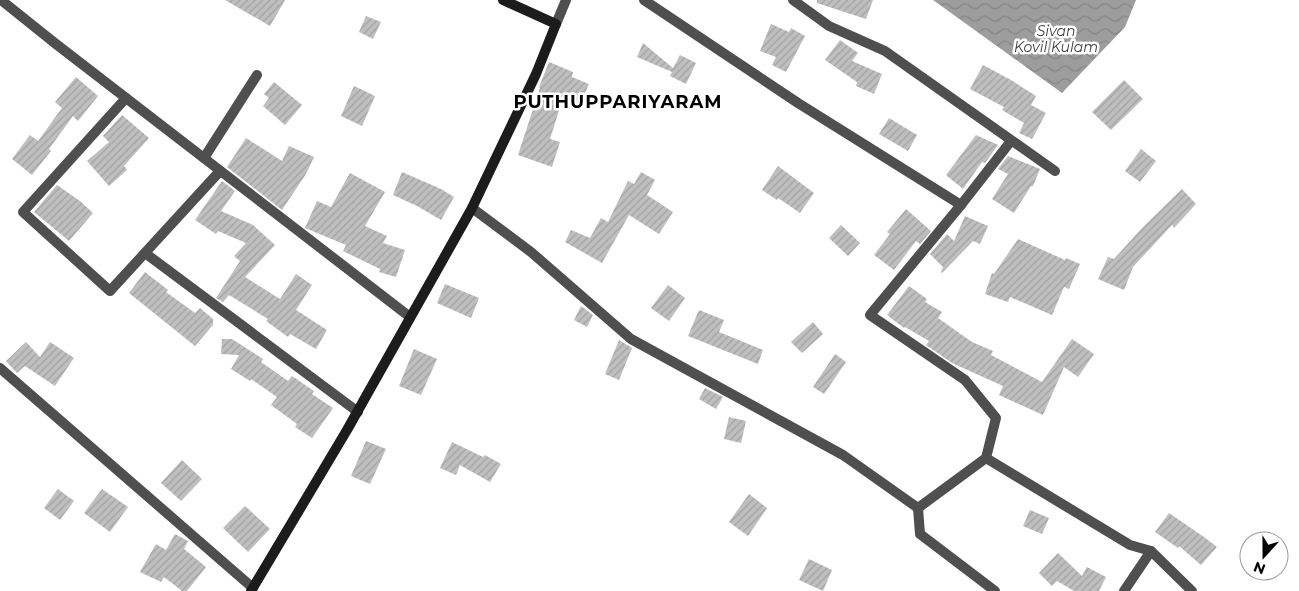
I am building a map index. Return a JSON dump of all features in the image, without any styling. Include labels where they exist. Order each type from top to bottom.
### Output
[{"type":"street","points":[[1,0],[410,317]]},
{"type":"street","points":[[503,0],[556,24]]},
{"type":"street","points":[[0,368],[252,590],[358,412],[472,208],[536,74],[566,0]]},
{"type":"street","points":[[644,0],[798,103],[961,205]]},
{"type":"street","points":[[793,0],[829,26],[885,51],[1055,171]]},
{"type":"street","points":[[204,158],[257,75]]},
{"type":"street","points":[[126,98],[23,212],[110,291],[220,171]]},
{"type":"street","points":[[918,508],[986,458],[996,418],[964,380],[870,315],[961,205],[1010,141]]},
{"type":"street","points":[[472,208],[531,252],[631,339],[843,455],[918,508]]},
{"type":"street","points":[[146,253],[358,412]]},
{"type":"street","points":[[986,458],[1130,545],[1150,551],[1192,591]]},
{"type":"street","points":[[918,508],[920,534],[995,591]]},
{"type":"street","points":[[1124,591],[1150,551]]},
{"type":"water","name":"Sivan Kovil Kulam","points":[[933,0],[1136,0],[1125,27],[1062,93]]},
{"type":"building","points":[[225,0],[285,0],[270,26]]},
{"type":"building","points":[[817,0],[873,0],[866,19],[817,3]]},
{"type":"building","points":[[366,16],[381,22],[373,39],[359,32]]},
{"type":"building","points":[[771,24],[789,32],[791,28],[805,36],[786,72],[772,65],[776,57],[760,51]]},
{"type":"building","points":[[840,40],[858,53],[852,61],[882,74],[874,94],[856,86],[857,82],[825,60]]},
{"type":"building","points":[[643,43],[673,68],[680,55],[696,63],[686,84],[670,76],[672,72],[637,57]]},
{"type":"building","points":[[549,62],[573,72],[572,77],[589,84],[578,108],[562,101],[550,139],[560,142],[552,167],[518,155],[539,87]]},
{"type":"building","points":[[983,65],[1036,96],[1031,105],[1046,113],[1032,139],[1019,133],[1024,123],[1002,110],[1004,107],[970,89]]},
{"type":"building","points":[[76,77],[98,96],[78,121],[73,116],[49,149],[51,151],[32,175],[12,159],[30,135],[38,141],[62,108],[55,102]]},
{"type":"building","points":[[1124,80],[1143,99],[1111,130],[1092,112]]},
{"type":"building","points":[[274,82],[302,105],[285,125],[263,106],[269,98],[264,94]]},
{"type":"building","points":[[354,86],[375,96],[362,126],[341,116]]},
{"type":"building","points":[[122,115],[149,138],[124,166],[127,170],[109,186],[87,161],[109,142],[103,136]]},
{"type":"building","points":[[889,118],[917,135],[908,151],[879,134]]},
{"type":"building","points":[[976,135],[998,145],[985,163],[982,162],[963,189],[946,175]]},
{"type":"building","points":[[246,138],[282,161],[289,146],[314,157],[306,174],[282,210],[227,167]]},
{"type":"building","points":[[1141,149],[1156,161],[1140,182],[1125,171]]},
{"type":"building","points":[[1008,156],[1040,169],[1033,186],[1031,186],[1014,213],[992,199],[1008,174],[998,169]]},
{"type":"building","points":[[778,166],[814,193],[800,213],[762,190]]},
{"type":"building","points":[[402,172],[441,189],[454,197],[441,220],[393,195]]},
{"type":"building","points":[[641,172],[655,180],[647,195],[673,212],[659,234],[629,215],[602,263],[565,242],[571,230],[590,238],[601,218],[608,222],[628,181],[634,184]]},
{"type":"building","points":[[350,173],[385,192],[365,226],[387,236],[383,243],[405,250],[396,277],[379,272],[380,269],[343,251],[346,245],[305,228],[317,201],[331,207]]},
{"type":"building","points":[[222,181],[235,191],[221,211],[253,225],[275,245],[245,277],[280,299],[296,274],[312,285],[296,310],[327,330],[316,349],[290,334],[288,337],[266,321],[268,319],[229,295],[223,302],[216,298],[240,261],[234,256],[246,243],[218,231],[216,234],[195,220]]},
{"type":"building","points":[[57,185],[93,213],[69,241],[34,212]]},
{"type":"building","points":[[1182,189],[1196,204],[1174,228],[1172,225],[1133,267],[1124,290],[1098,279],[1108,257],[1114,259],[1142,228]]},
{"type":"building","points":[[906,209],[931,231],[920,244],[916,241],[894,270],[874,255],[890,234],[887,232]]},
{"type":"building","points":[[965,216],[988,226],[980,244],[973,241],[942,273],[943,267],[930,254],[947,234],[954,241]]},
{"type":"building","points":[[841,225],[860,243],[848,256],[829,238]]},
{"type":"building","points":[[1018,239],[1065,260],[1066,258],[1080,264],[1069,289],[1064,287],[1052,315],[1010,297],[1008,302],[985,294],[992,273],[994,274]]},
{"type":"building","points":[[145,272],[168,290],[166,292],[195,313],[200,308],[213,319],[213,325],[195,346],[129,293]]},
{"type":"building","points":[[445,284],[479,298],[471,318],[437,303]]},
{"type":"building","points":[[668,285],[685,298],[669,321],[651,308]]},
{"type":"building","points":[[909,286],[927,299],[925,302],[942,312],[938,318],[972,342],[993,351],[991,355],[1042,382],[1072,339],[1094,354],[1078,377],[1064,367],[1043,415],[999,395],[1003,386],[952,363],[926,345],[929,341],[904,328],[887,315]]},
{"type":"building","points":[[581,306],[593,315],[587,327],[574,320]]},
{"type":"building","points":[[699,310],[724,320],[719,332],[763,350],[758,364],[688,336]]},
{"type":"building","points":[[813,322],[823,334],[802,353],[791,342]]},
{"type":"building","points":[[222,339],[232,339],[263,359],[261,362],[288,381],[292,376],[314,391],[312,394],[333,408],[312,438],[295,427],[297,424],[271,405],[277,397],[251,379],[250,381],[231,369],[239,355],[221,354]]},
{"type":"building","points":[[619,340],[632,348],[619,380],[605,374]]},
{"type":"building","points":[[26,342],[40,357],[50,342],[74,358],[55,386],[25,366],[17,373],[6,361]]},
{"type":"building","points":[[414,349],[437,359],[421,395],[399,386]]},
{"type":"building","points":[[835,354],[846,362],[824,394],[813,387]]},
{"type":"building","points":[[705,388],[723,397],[716,409],[699,399]]},
{"type":"building","points":[[729,417],[746,421],[741,443],[724,439]]},
{"type":"building","points":[[366,441],[386,449],[370,484],[351,476]]},
{"type":"building","points":[[452,442],[483,457],[485,455],[501,464],[490,482],[460,465],[456,475],[440,468]]},
{"type":"building","points":[[182,460],[202,479],[181,501],[161,483]]},
{"type":"building","points":[[58,489],[74,501],[60,520],[44,508]]},
{"type":"building","points":[[102,489],[128,507],[110,532],[84,513]]},
{"type":"building","points":[[749,494],[767,508],[748,536],[729,522]]},
{"type":"building","points":[[245,506],[270,529],[248,552],[223,528]]},
{"type":"building","points":[[1030,510],[1049,518],[1042,534],[1023,526]]},
{"type":"building","points":[[1169,513],[1217,547],[1201,565],[1179,546],[1178,548],[1155,532]]},
{"type":"building","points":[[175,534],[188,541],[184,549],[206,567],[187,591],[182,591],[164,577],[161,582],[140,572],[156,544],[166,550]]},
{"type":"building","points":[[1058,553],[1082,576],[1087,567],[1106,577],[1099,591],[1074,591],[1057,581],[1052,586],[1039,573]]},
{"type":"building","points":[[809,559],[832,570],[823,591],[799,580]]},
{"type":"district","name":"PUTHUPPARIYARAM","points":[[618,102]]}]
